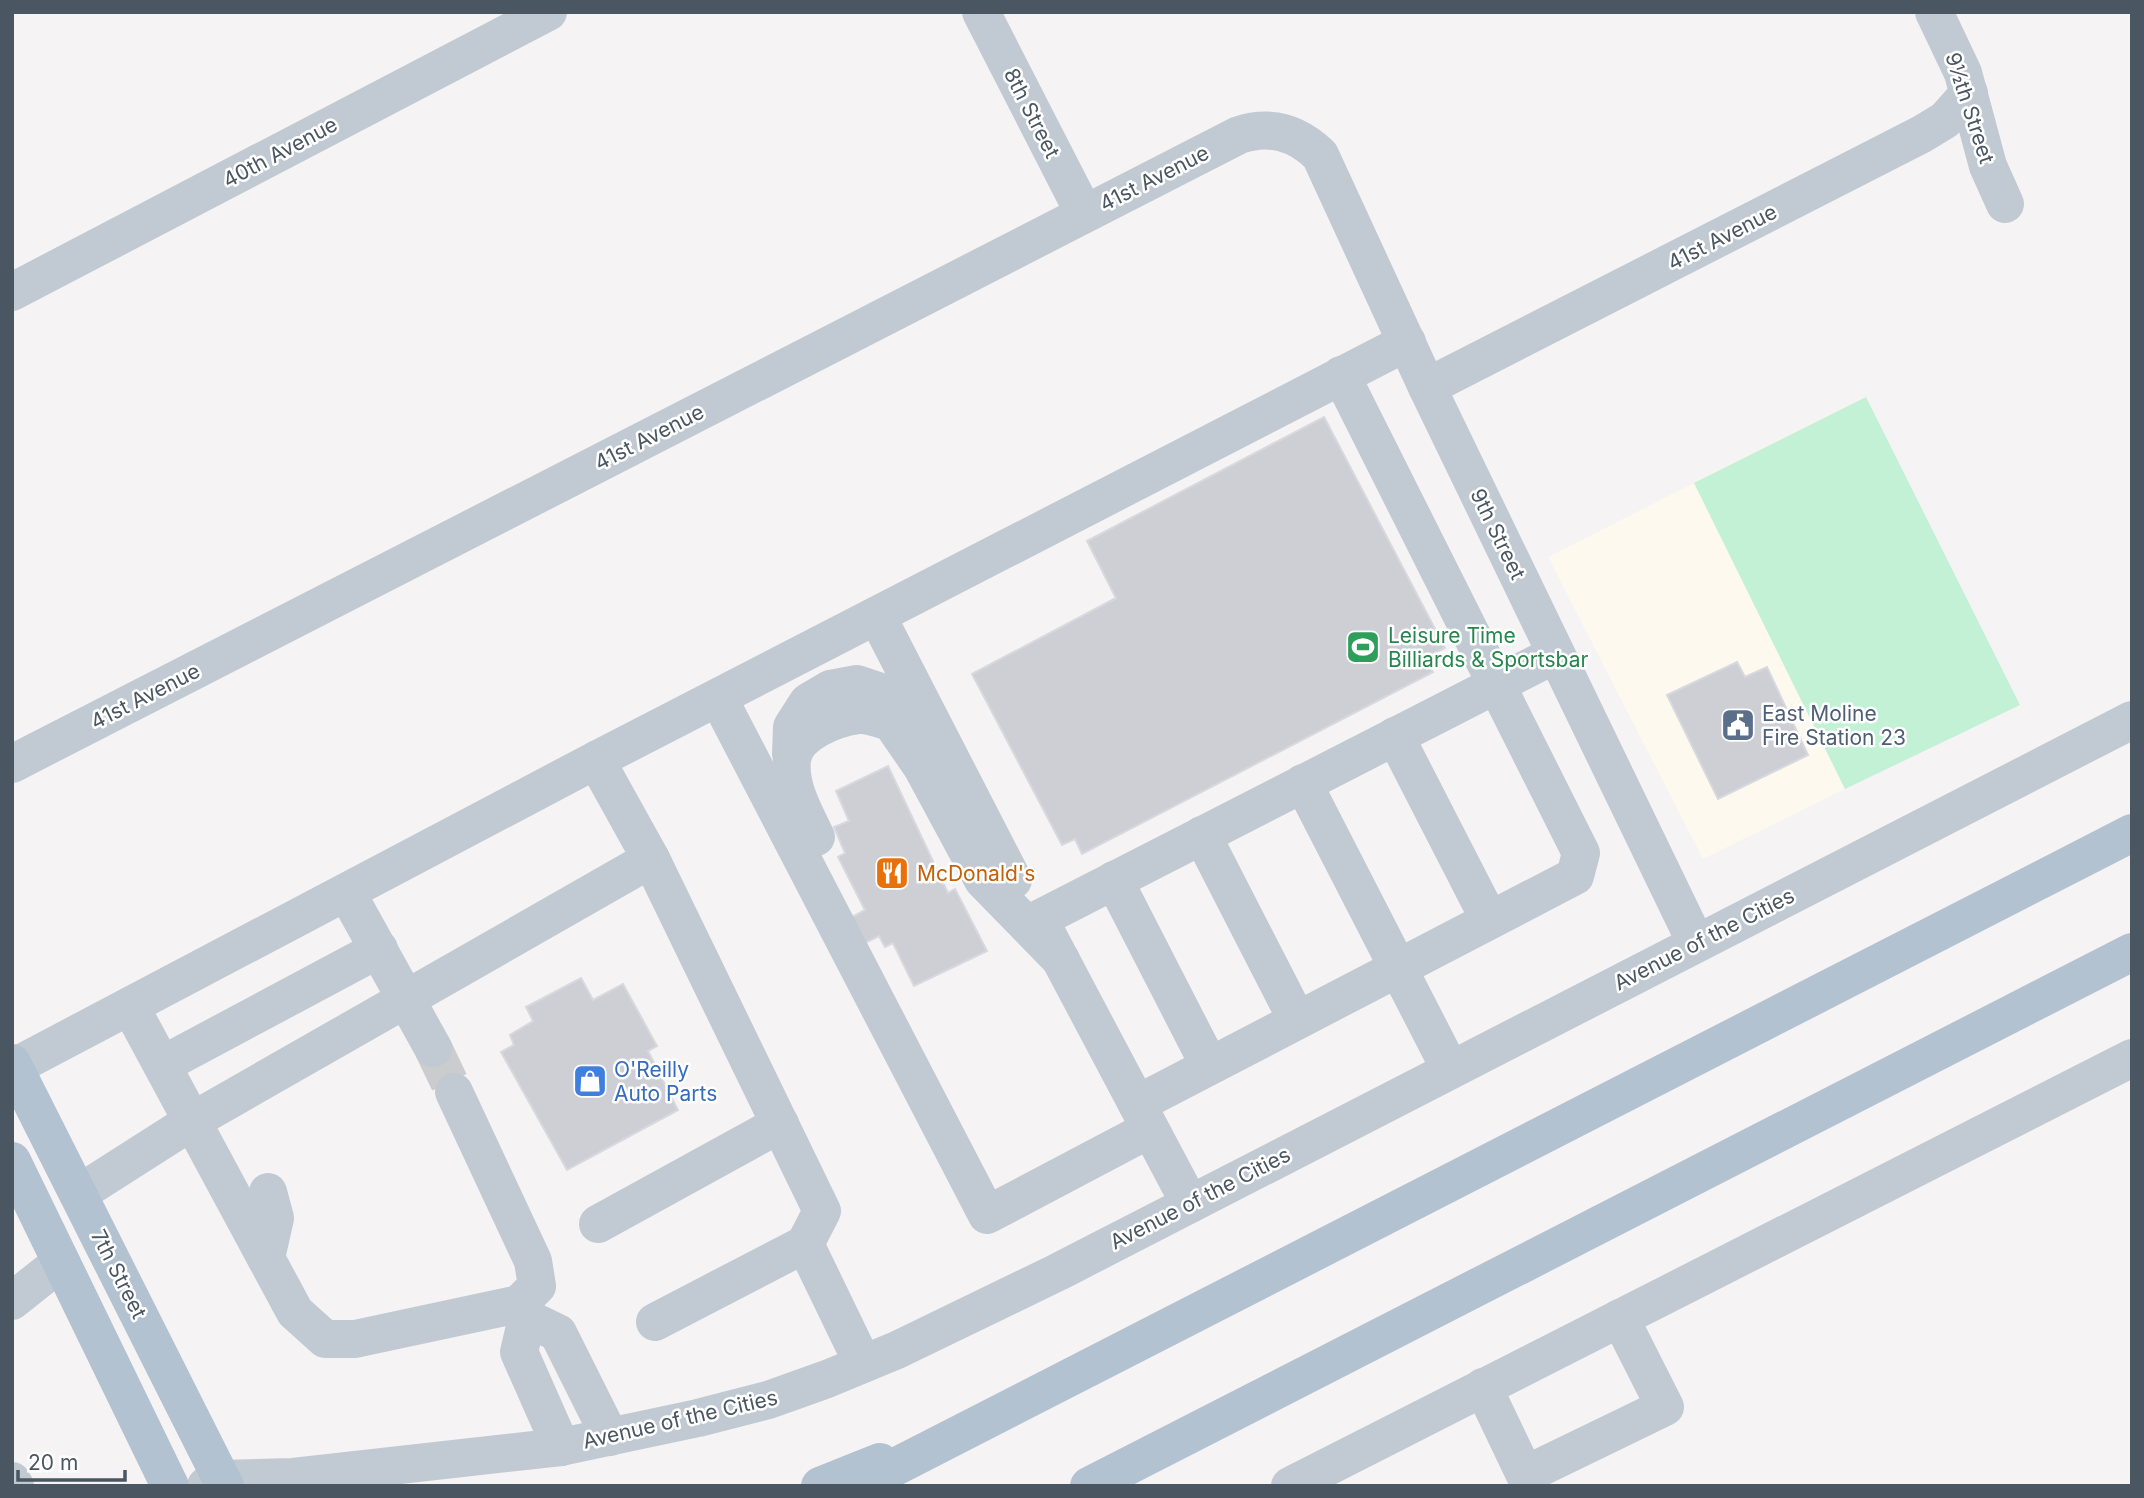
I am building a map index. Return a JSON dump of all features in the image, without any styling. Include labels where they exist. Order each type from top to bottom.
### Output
[{"type":"main road","points":[[858,1486],[2132,833]]},
{"type":"main road","points":[[1089,1486],[2132,952]]},
{"type":"main road","name":"7th Street","points":[[13,1065],[218,1483]]},
{"type":"main road","points":[[12,1161],[170,1486]]},
{"type":"main road","points":[[820,1486],[980,1424]]},
{"type":"street","name":"40th Avenue","points":[[12,292],[548,12]]},
{"type":"street","name":"8th Street","points":[[981,12],[1084,213]]},
{"type":"street","name":"9½th Street","points":[[1934,12],[1963,73],[1988,166],[2006,204]]},
{"type":"street","name":"41st Avenue","points":[[1427,387],[1922,134],[1945,120],[1969,93]]},
{"type":"street","name":"41st Avenue","points":[[12,764],[1239,135],[1255,130],[1292,134]]},
{"type":"street","name":"9th Street","points":[[1292,134],[1320,155],[1427,387],[1696,943]]},
{"type":"street","points":[[13,1065],[347,893],[596,760],[719,699],[1406,342]]},
{"type":"street","points":[[719,699],[987,1215],[1144,1116],[1209,1065],[1575,876],[1581,853],[1340,375]]},
{"type":"street","points":[[877,616],[1024,901],[1039,919],[1190,1204]]},
{"type":"street","points":[[1039,919],[1556,654]]},
{"type":"street","points":[[898,1046],[895,997],[797,797],[792,759],[806,735],[843,719],[862,715],[891,722],[922,767],[983,880],[1061,960]]},
{"type":"street","name":"Avenue of the Cities","points":[[218,1483],[561,1447],[768,1400],[863,1364],[1045,1278],[2132,720]]},
{"type":"street","points":[[1395,736],[1489,919]]},
{"type":"street","points":[[596,760],[651,859],[822,1211],[805,1244],[654,1322]]},
{"type":"street","points":[[1303,783],[1450,1069]]},
{"type":"street","points":[[1202,835],[1297,1020]]},
{"type":"street","points":[[78,1194],[194,1121],[651,859]]},
{"type":"street","points":[[1114,880],[1209,1065]]},
{"type":"street","points":[[347,893],[433,1048]]},
{"type":"street","points":[[162,1065],[379,948]]},
{"type":"street","points":[[130,1006],[295,1312],[325,1339],[355,1339],[523,1311],[558,1333],[610,1437]]},
{"type":"street","points":[[1300,1483],[1483,1387],[2132,1058]]},
{"type":"street","points":[[454,1092],[533,1261],[537,1286],[523,1311],[519,1352],[561,1447]]},
{"type":"street","points":[[598,1224],[780,1124]]},
{"type":"street","points":[[212,1156],[262,1183],[275,1218],[266,1258]]},
{"type":"street","points":[[805,1244],[863,1364]]},
{"type":"street","points":[[12,1301],[61,1262]]},
{"type":"street","points":[[1483,1387],[1525,1480],[1665,1407],[1620,1318]]},
{"type":"street","points":[[12,1481],[15,1486]]},
{"type":"shaded area","points":[[1694,483],[1845,789],[1703,859],[1548,557]]},
{"type":"green space","points":[[1866,397],[2020,705],[1845,789],[1694,483]]},
{"type":"building","points":[[1324,417],[1445,648],[1424,658],[1433,672],[1082,854],[1075,839],[1062,845],[972,674],[1116,598],[1087,541]]},
{"type":"building","name":"East Moline Fire Station 23","points":[[1737,662],[1745,677],[1767,667],[1808,755],[1718,799],[1667,695]]},
{"type":"building","name":"McDonald's","points":[[888,766],[948,893],[955,889],[987,951],[914,986],[893,943],[885,947],[879,936],[857,947],[845,921],[865,910],[838,857],[845,853],[834,827],[849,821],[836,791]]},
{"type":"building","name":"O'Reilly Auto Parts","points":[[581,978],[593,1000],[623,984],[657,1046],[648,1051],[678,1110],[567,1170],[501,1052],[514,1045],[510,1035],[533,1021],[526,1007]]},
{"type":"tunnel","points":[[433,1048],[454,1092]]},
{"type":"place","name":"Leisure Time Billiards & Sportsbar","points":[[1363,647]]},
{"type":"place","name":"East Moline Fire Station 23","points":[[1738,725]]},
{"type":"place","name":"McDonald's","points":[[892,873]]},
{"type":"place","name":"O'Reilly Auto Parts","points":[[590,1081]]}]
